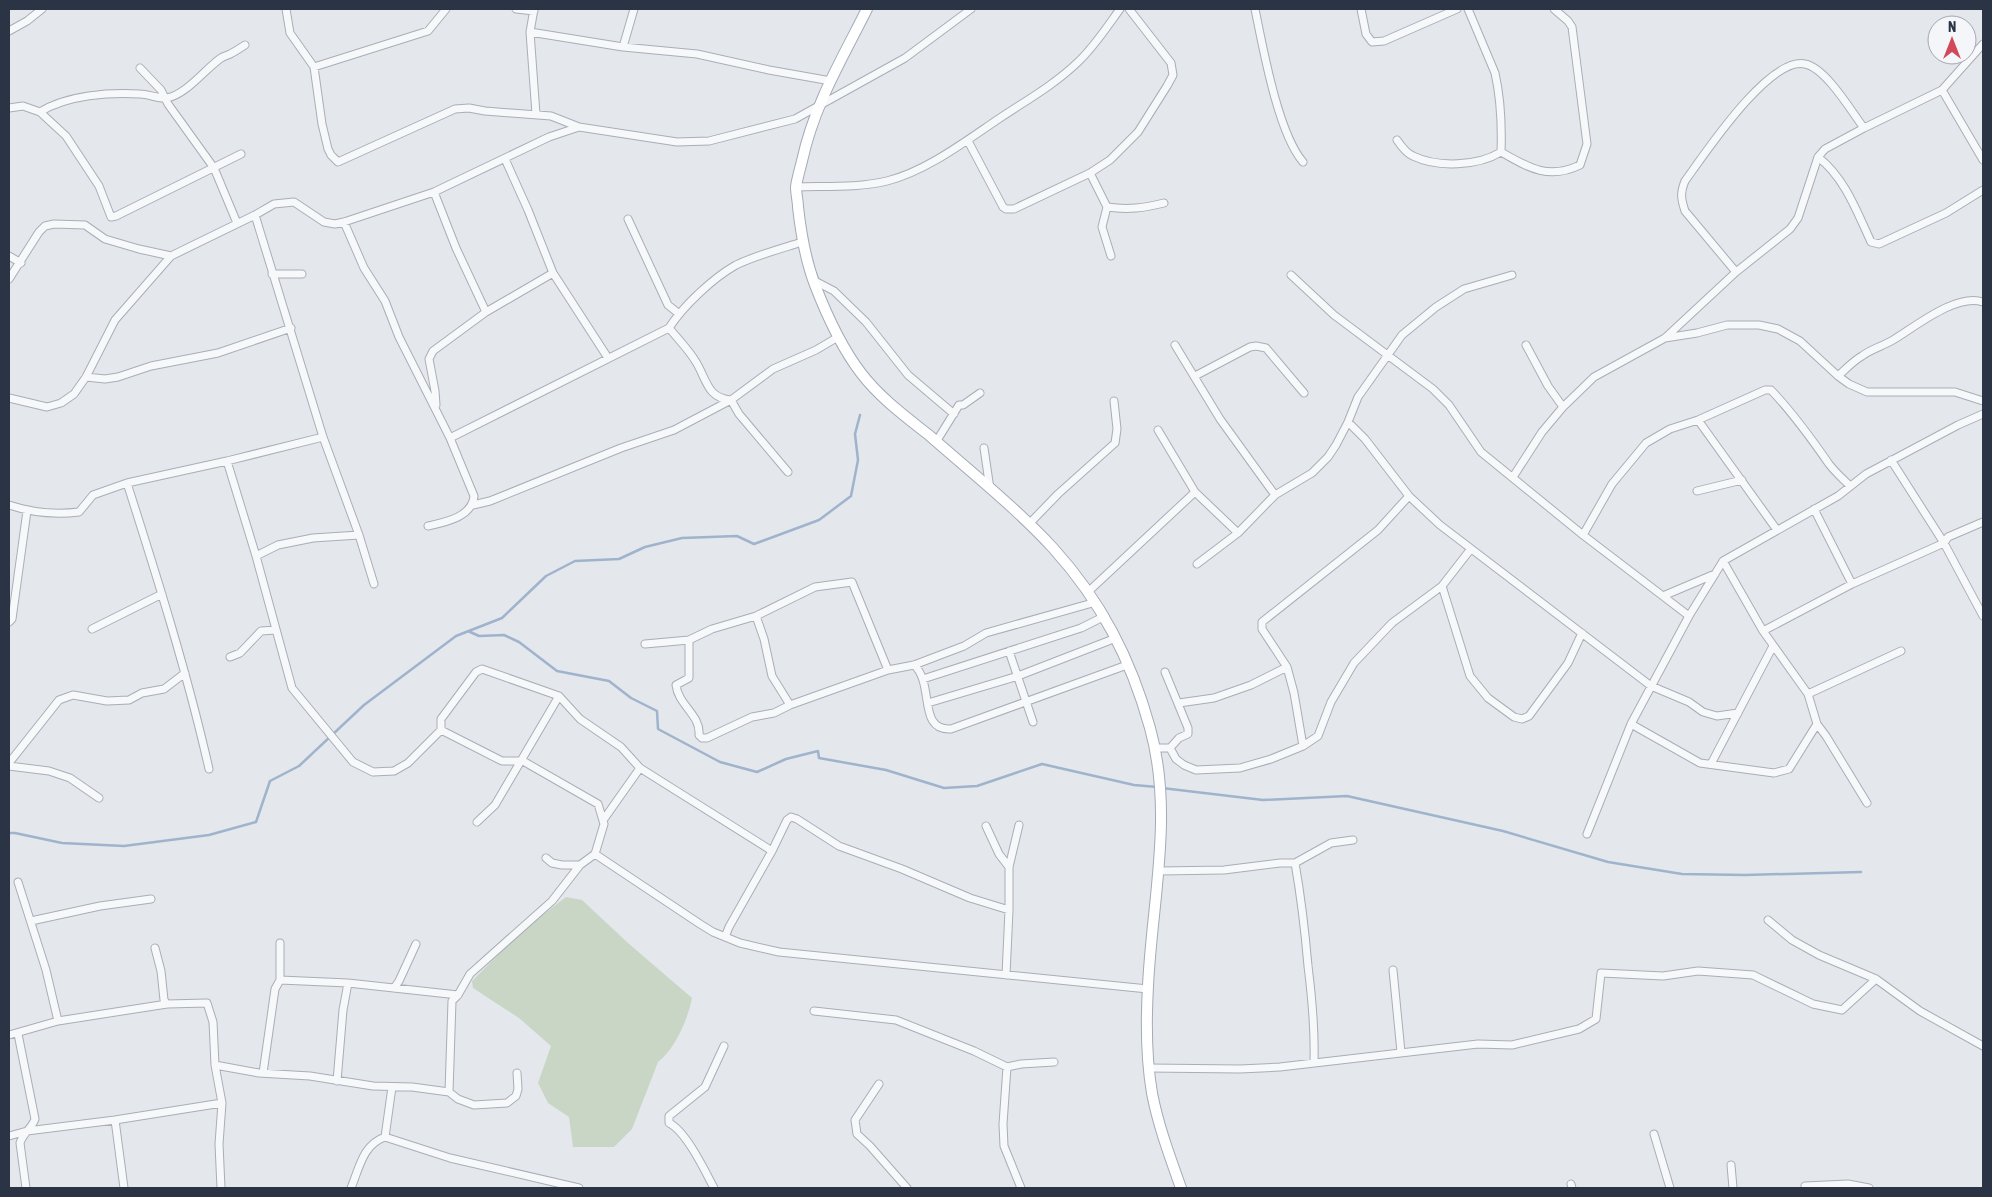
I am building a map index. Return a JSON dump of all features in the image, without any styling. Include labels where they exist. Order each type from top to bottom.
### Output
[{"type":"main road","points":[[867,9],[818,106],[806,144],[796,188],[802,242],[822,303],[838,337],[862,375],[887,400],[1029,524],[1052,548],[1089,591],[1105,616],[1127,664],[1150,726],[1160,778],[1162,803],[1161,848],[1152,924],[1148,989],[1149,1068],[1153,1096],[1163,1134],[1181,1188]]},
{"type":"street","points":[[9,31],[27,21],[42,9]]},
{"type":"street","points":[[286,9],[290,33],[314,67],[322,124],[328,149],[338,162],[455,109],[468,108],[551,116],[578,127],[677,142],[709,141],[739,135],[795,119],[905,58],[971,9]]},
{"type":"street","points":[[314,67],[428,31],[446,9]]},
{"type":"street","points":[[516,9],[534,10],[530,32],[536,114]]},
{"type":"street","points":[[623,47],[634,9]]},
{"type":"street","points":[[796,188],[859,185],[889,180],[916,170],[968,141],[1000,118],[1045,91],[1078,62],[1120,9]]},
{"type":"street","points":[[968,141],[1006,209],[1014,209],[1090,173],[1110,160],[1138,132],[1173,75],[1171,63],[1129,9]]},
{"type":"street","points":[[1255,9],[1279,110],[1296,154],[1303,162]]},
{"type":"street","points":[[1360,9],[1366,34],[1372,42],[1384,41],[1457,9]]},
{"type":"street","points":[[1468,9],[1495,73],[1502,115],[1501,152]]},
{"type":"street","points":[[1501,152],[1523,165],[1544,172],[1566,172],[1580,165],[1587,144],[1572,27],[1554,9]]},
{"type":"street","points":[[530,32],[623,47],[697,54],[770,70],[831,80]]},
{"type":"street","points":[[1513,477],[1542,432],[1563,407],[1594,377],[1665,338],[1736,272],[1790,229],[1798,218],[1818,157],[1825,149],[1942,90],[1983,44]]},
{"type":"street","points":[[40,112],[64,101],[113,93],[142,94],[166,98],[191,85],[222,57],[231,54],[245,45]]},
{"type":"street","points":[[1736,272],[1685,211],[1681,199],[1681,191],[1685,181],[1734,114],[1769,78],[1794,65],[1804,64],[1820,72],[1864,128]]},
{"type":"street","points":[[140,68],[161,90],[214,168],[237,223]]},
{"type":"street","points":[[1942,90],[1983,160]]},
{"type":"street","points":[[9,108],[23,106],[40,112],[66,136],[99,186],[111,217],[241,154]]},
{"type":"street","points":[[9,398],[47,407],[61,403],[74,394],[86,376],[114,320],[171,256],[274,204],[294,202],[324,222],[335,224],[344,222],[434,192],[549,137],[578,127]]},
{"type":"street","points":[[1397,140],[1404,150],[1413,156],[1432,162],[1468,162],[1494,156],[1501,152]]},
{"type":"street","points":[[1818,157],[1831,167],[1842,182],[1871,242],[1875,244],[1879,244],[1946,213],[1983,190]]},
{"type":"street","points":[[505,159],[553,273],[608,358]]},
{"type":"street","points":[[1090,173],[1107,207],[1102,227],[1111,256]]},
{"type":"street","points":[[434,192],[456,248],[486,312]]},
{"type":"street","points":[[1107,207],[1125,210],[1141,209],[1164,203]]},
{"type":"street","points":[[255,215],[323,437],[359,535],[374,584]]},
{"type":"street","points":[[628,219],[668,305],[678,313]]},
{"type":"street","points":[[344,222],[364,268],[386,302],[399,337],[450,438],[474,496],[473,505],[467,512],[450,520],[428,526]]},
{"type":"street","points":[[9,279],[21,263],[39,232],[45,226],[54,224],[85,225],[105,239],[171,256]]},
{"type":"street","points":[[450,438],[669,328],[678,313],[703,290],[735,266],[754,257],[802,242]]},
{"type":"street","points":[[9,256],[21,263]]},
{"type":"street","points":[[436,410],[436,391],[428,359],[430,354],[486,312],[553,273]]},
{"type":"street","points":[[272,274],[302,274]]},
{"type":"street","points":[[1291,275],[1334,315],[1390,354],[1433,388],[1449,406],[1480,452],[1583,535],[1689,616]]},
{"type":"street","points":[[1197,564],[1238,533],[1275,495],[1312,473],[1336,445],[1358,397],[1402,335],[1436,306],[1464,289],[1512,276]]},
{"type":"street","points":[[813,280],[834,290],[866,322],[908,375],[954,414]]},
{"type":"street","points":[[1838,376],[1862,355],[1891,341],[1935,313],[1964,301],[1977,300],[1983,302]]},
{"type":"street","points":[[1665,338],[1697,334],[1727,325],[1759,325],[1778,329],[1800,341],[1838,376],[1866,392],[1956,392],[1983,402]]},
{"type":"street","points":[[86,376],[105,379],[118,377],[151,366],[218,353],[291,328]]},
{"type":"street","points":[[669,328],[696,362],[709,388],[721,399],[731,400]]},
{"type":"street","points":[[473,505],[490,501],[621,448],[674,430],[731,400],[773,369],[816,350],[838,337]]},
{"type":"street","points":[[1175,345],[1220,419],[1275,495]]},
{"type":"street","points":[[1526,345],[1548,386],[1563,407]]},
{"type":"street","points":[[1195,376],[1250,347],[1261,346],[1266,348],[1304,393]]},
{"type":"street","points":[[1583,535],[1612,484],[1646,443],[1670,429],[1698,420],[1765,390],[1771,390],[1788,409],[1821,451],[1829,465],[1850,486]]},
{"type":"street","points":[[936,442],[959,405],[980,393]]},
{"type":"street","points":[[731,400],[739,414],[788,472]]},
{"type":"street","points":[[1029,524],[1058,494],[1115,443],[1117,429],[1114,401]]},
{"type":"street","points":[[1587,834],[1631,724],[1689,616],[1723,561],[1838,496],[1866,474],[1958,425],[1983,414]]},
{"type":"street","points":[[1698,420],[1777,530]]},
{"type":"street","points":[[1348,422],[1365,440],[1409,496],[1470,550],[1582,632],[1651,686],[1689,702],[1702,712],[1717,716],[1738,713]]},
{"type":"street","points":[[1158,430],[1195,492],[1238,533]]},
{"type":"street","points":[[9,505],[27,511],[57,515],[79,512],[93,495],[127,483],[323,437]]},
{"type":"street","points":[[984,448],[990,489]]},
{"type":"street","points":[[1891,460],[1944,543],[1983,616]]},
{"type":"street","points":[[227,461],[256,556],[292,688],[353,762],[373,772],[394,772],[408,763],[441,730],[441,719],[476,672],[482,669],[559,696],[580,718],[621,747],[640,768],[772,851]]},
{"type":"street","points":[[1697,490],[1742,480]]},
{"type":"street","points":[[127,483],[185,673],[209,769]]},
{"type":"street","points":[[1089,591],[1195,492]]},
{"type":"street","points":[[1304,746],[1287,667],[1262,629],[1262,622],[1378,530],[1409,496]]},
{"type":"street","points":[[1814,510],[1852,584]]},
{"type":"street","points":[[9,622],[12,619],[27,511]]},
{"type":"street","points":[[1763,631],[1852,584],[1944,543],[1948,536],[1983,522]]},
{"type":"street","points":[[256,556],[278,545],[313,538],[359,535]]},
{"type":"street","points":[[1170,748],[1176,759],[1196,770],[1240,768],[1271,759],[1304,746],[1318,736],[1330,702],[1354,663],[1392,623],[1442,586],[1470,550]]},
{"type":"street","points":[[1723,561],[1763,631],[1808,694],[1817,724],[1867,803]]},
{"type":"street","points":[[1663,596],[1715,574]]},
{"type":"street","points":[[645,644],[689,640],[712,629],[756,616],[815,587],[852,582],[888,670]]},
{"type":"street","points":[[1442,586],[1470,676],[1488,698],[1514,717],[1522,719],[1529,716],[1568,663],[1582,632]]},
{"type":"street","points":[[92,629],[162,594]]},
{"type":"street","points":[[689,640],[688,678],[676,685],[677,693],[699,724],[699,735],[702,738],[707,738],[752,717],[774,713],[790,705],[888,670],[914,665],[964,646],[986,633],[1096,602]]},
{"type":"street","points":[[756,616],[764,639],[772,676],[790,705]]},
{"type":"street","points":[[923,679],[1081,628],[1105,616]]},
{"type":"street","points":[[230,656],[240,653],[261,631],[276,630]]},
{"type":"street","points":[[928,703],[1018,676],[1116,638]]},
{"type":"street","points":[[1711,764],[1773,646]]},
{"type":"street","points":[[1009,651],[1033,722]]},
{"type":"street","points":[[1808,694],[1901,651]]},
{"type":"street","points":[[914,665],[920,670],[923,679],[930,716],[936,727],[942,730],[951,729],[1127,664]]},
{"type":"street","points":[[1179,703],[1214,698],[1252,684],[1287,667]]},
{"type":"street","points":[[1155,748],[1170,748],[1179,738],[1188,734],[1188,728],[1179,703],[1165,672]]},
{"type":"street","points":[[99,798],[70,778],[49,771],[9,764],[59,700],[66,696],[73,695],[108,701],[129,700],[142,693],[164,689],[185,673]]},
{"type":"street","points":[[477,822],[495,805],[559,696]]},
{"type":"street","points":[[1631,724],[1700,763],[1774,773],[1789,769],[1817,724]]},
{"type":"street","points":[[441,730],[502,760],[520,761],[598,804],[604,819],[595,854],[580,866],[552,901],[470,974],[458,995],[452,1001],[449,1092]]},
{"type":"street","points":[[604,819],[640,768]]},
{"type":"street","points":[[725,938],[729,927],[772,851],[787,820],[791,817],[839,846],[902,868],[970,898],[1009,910]]},
{"type":"street","points":[[1006,975],[1009,867],[1019,824]]},
{"type":"street","points":[[986,826],[998,854],[1009,867]]},
{"type":"street","points":[[1159,871],[1224,870],[1295,863],[1331,843],[1354,840]]},
{"type":"street","points":[[595,854],[700,924],[725,938],[740,943],[779,952],[1148,989]]},
{"type":"street","points":[[546,858],[552,863],[562,866],[580,866]]},
{"type":"street","points":[[1295,863],[1302,898],[1315,1042],[1314,1062]]},
{"type":"street","points":[[18,882],[46,970],[58,1021]]},
{"type":"street","points":[[31,922],[100,906],[151,899]]},
{"type":"street","points":[[1768,920],[1798,944],[1876,979],[1920,1011],[1983,1046]]},
{"type":"street","points":[[263,1073],[275,989],[280,980],[280,943]]},
{"type":"street","points":[[394,988],[400,981],[416,944]]},
{"type":"street","points":[[155,948],[161,971],[164,1000],[167,1004]]},
{"type":"street","points":[[1394,970],[1401,1052]]},
{"type":"street","points":[[1149,1068],[1240,1069],[1478,1044],[1512,1045],[1579,1029],[1596,1019],[1601,973],[1663,976],[1698,971],[1753,975],[1813,1004],[1842,1010],[1876,979]]},
{"type":"street","points":[[280,980],[348,983],[458,995]]},
{"type":"street","points":[[338,1081],[342,1019],[348,983]]},
{"type":"street","points":[[9,1036],[58,1021],[167,1004],[207,1003],[213,1022],[215,1065],[222,1103],[219,1144],[221,1188]]},
{"type":"street","points":[[814,1011],[908,1023],[974,1050],[1007,1067],[1021,1064],[1054,1062]]},
{"type":"street","points":[[18,1034],[35,1119],[20,1143],[26,1188]]},
{"type":"street","points":[[714,1188],[698,1157],[674,1126],[668,1123],[669,1116],[705,1087],[724,1046]]},
{"type":"street","points":[[215,1065],[263,1073],[310,1076],[373,1086],[412,1087],[449,1092],[458,1099],[474,1105],[507,1103],[516,1096],[518,1089],[517,1073]]},
{"type":"street","points":[[1007,1067],[1003,1124],[1004,1146],[1021,1188]]},
{"type":"street","points":[[880,1084],[855,1120],[855,1127],[857,1134],[870,1146],[906,1188]]},
{"type":"street","points":[[385,1137],[392,1086]]},
{"type":"street","points":[[9,1136],[27,1131],[115,1120],[222,1103]]},
{"type":"street","points":[[115,1120],[124,1188]]},
{"type":"street","points":[[1654,1134],[1670,1188]]},
{"type":"street","points":[[351,1188],[365,1153],[372,1143],[385,1137],[450,1158],[579,1188]]},
{"type":"street","points":[[1731,1165],[1733,1188]]},
{"type":"street","points":[[1806,1188],[1806,1186],[1848,1184],[1868,1188]]},
{"type":"green space","points":[[566,897],[582,900],[628,943],[692,998],[680,1033],[670,1049],[658,1062],[632,1129],[614,1147],[573,1147],[569,1117],[548,1103],[538,1083],[551,1046],[519,1018],[473,988],[472,981],[523,930]]},
{"type":"waterway","points":[[9,833],[62,843],[124,846],[209,835],[256,822],[270,781],[299,766],[364,705],[456,636],[502,618],[546,576],[575,561],[619,559],[645,547],[682,538],[737,536],[754,544],[819,520],[851,496],[858,460],[855,434],[860,415]]},
{"type":"waterway","points":[[468,631],[479,636],[504,635],[519,642],[557,671],[609,681],[631,698],[657,711],[658,729],[720,762],[757,772],[786,759],[818,751],[819,758],[886,770],[944,788],[977,786],[1042,764],[1134,785],[1157,787]]},
{"type":"waterway","points":[[1162,788],[1263,800],[1347,796],[1503,831],[1608,862],[1682,874],[1745,875],[1861,872]]}]
